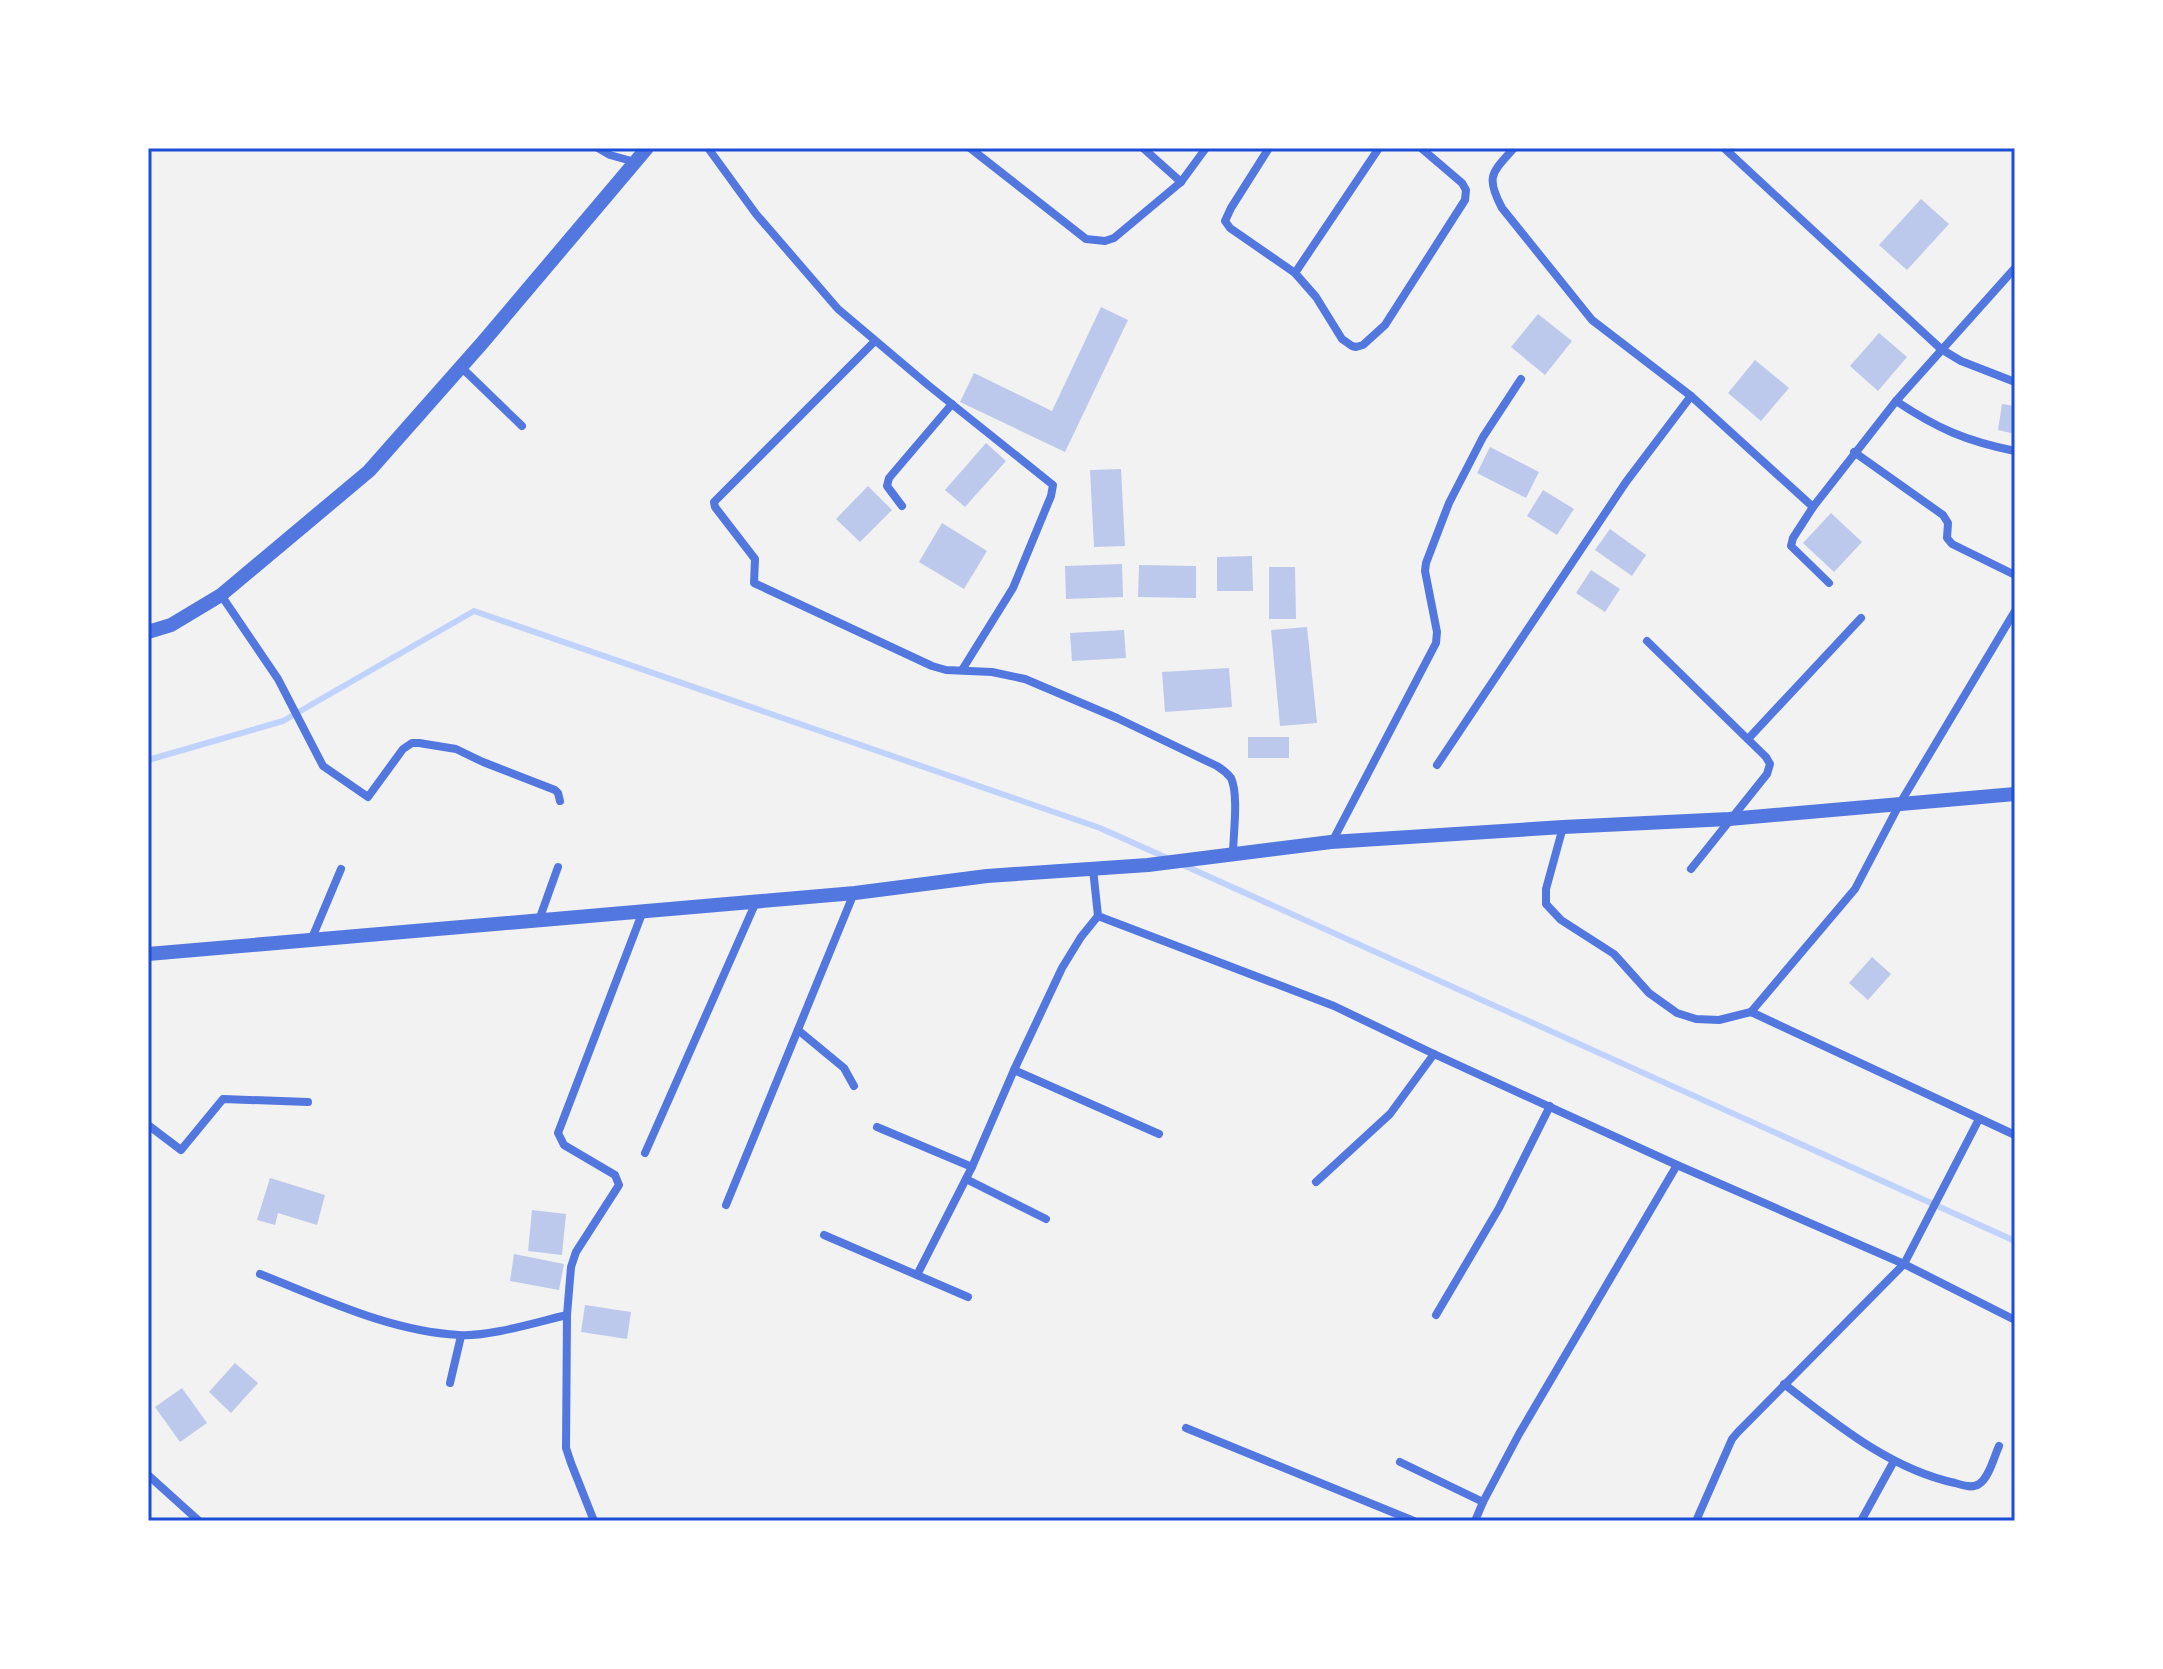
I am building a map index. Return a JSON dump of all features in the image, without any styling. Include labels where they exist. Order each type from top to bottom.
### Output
[{"type":"street","points":[[598,148],[635,162]]},
{"type":"street","points":[[148,632],[171,625],[221,595],[369,471],[647,148]]},
{"type":"street","points":[[708,148],[756,214],[838,309],[1053,485],[1013,588],[962,670]]},
{"type":"street","points":[[970,148],[1086,239],[1105,241],[1114,238],[1181,182],[1206,148]]},
{"type":"street","points":[[1143,148],[1181,182]]},
{"type":"street","points":[[1269,148],[1225,221],[1230,228],[1295,273],[1316,297],[1347,344],[1352,346],[1363,345],[1391,317],[1465,200],[1466,190],[1462,183],[1421,148]]},
{"type":"street","points":[[1295,273],[1379,148]]},
{"type":"street","points":[[1514,148],[1499,165],[1491,182],[1493,192],[1502,208],[1592,320],[1691,396],[1813,507]]},
{"type":"street","points":[[1724,148],[1941,349],[1961,361],[2015,382]]},
{"type":"street","points":[[1829,583],[1791,546],[1793,538],[1854,452],[2015,268]]},
{"type":"street","points":[[875,341],[717,497],[714,504],[753,555],[756,566],[754,583],[932,666],[1025,679],[1117,718],[1224,771],[1232,781],[1234,794],[1233,855]]},
{"type":"street","points":[[461,367],[522,426]]},
{"type":"street","points":[[1331,842],[1436,643],[1426,563],[1449,503],[1483,437],[1521,379]]},
{"type":"street","points":[[1437,765],[1626,482],[1691,396]]},
{"type":"street","points":[[1896,401],[1932,425],[1972,441],[2015,451]]},
{"type":"street","points":[[902,506],[887,486],[889,478],[952,404]]},
{"type":"street","points":[[1854,452],[1943,515],[1948,523],[1947,538],[1952,544],[2015,575]]},
{"type":"street","points":[[221,595],[278,679],[327,771],[368,797],[403,749],[412,743],[419,743],[456,749],[542,784],[555,790],[560,801]]},
{"type":"street","points":[[1563,827],[1546,889],[1546,904],[1561,920],[1614,954],[1649,993],[1677,1013],[1696,1019],[1719,1020],[1751,1012],[1855,889],[1899,805],[2015,611]]},
{"type":"street","points":[[1748,739],[1861,618]]},
{"type":"street","points":[[1647,641],[1766,757],[1770,767],[1691,869]]},
{"type":"street","points":[[148,954],[855,893],[987,876],[1148,865],[1331,842],[1729,819],[2015,794]]},
{"type":"street","points":[[539,920],[558,867]]},
{"type":"street","points":[[312,938],[341,869]]},
{"type":"street","points":[[917,1275],[972,1167],[1062,968],[1098,916],[1093,869]]},
{"type":"street","points":[[726,1205],[855,893]]},
{"type":"street","points":[[645,1153],[756,902]]},
{"type":"street","points":[[594,1521],[566,1448],[567,1315],[571,1267],[576,1252],[619,1185],[615,1175],[607,1169],[564,1145],[559,1137],[559,1128],[643,911]]},
{"type":"street","points":[[1098,916],[1334,1006],[1677,1165],[1904,1264],[2015,1320]]},
{"type":"street","points":[[1751,1012],[2015,1135]]},
{"type":"street","points":[[798,1030],[844,1068],[854,1086]]},
{"type":"street","points":[[1316,1182],[1390,1114],[1434,1054]]},
{"type":"street","points":[[1014,1070],[1159,1134]]},
{"type":"street","points":[[148,1125],[181,1150],[223,1099],[308,1102]]},
{"type":"street","points":[[1436,1315],[1499,1208],[1550,1106]]},
{"type":"street","points":[[1696,1521],[1732,1439],[1904,1264],[1979,1119]]},
{"type":"street","points":[[877,1127],[972,1167]]},
{"type":"street","points":[[1475,1521],[1519,1434],[1677,1165]]},
{"type":"street","points":[[966,1179],[1046,1219]]},
{"type":"street","points":[[824,1235],[968,1297]]},
{"type":"street","points":[[260,1274],[386,1323],[461,1336],[504,1330],[567,1315]]},
{"type":"street","points":[[450,1383],[461,1336]]},
{"type":"street","points":[[1784,1384],[1847,1431],[1894,1461],[1927,1477],[1971,1487],[1981,1483],[1999,1446]]},
{"type":"street","points":[[1186,1428],[1414,1521]]},
{"type":"street","points":[[1861,1521],[1894,1461]]},
{"type":"street","points":[[1400,1462],[1483,1502]]},
{"type":"street","points":[[148,1475],[199,1521]]},
{"type":"building","points":[[1921,199],[1949,224],[1907,270],[1879,245]]},
{"type":"building","points":[[1101,307],[1128,320],[1065,452],[960,402],[974,373],[1052,411]]},
{"type":"building","points":[[1538,314],[1572,341],[1545,375],[1511,347]]},
{"type":"building","points":[[1879,333],[1907,357],[1878,391],[1850,366]]},
{"type":"building","points":[[1755,360],[1789,388],[1761,421],[1728,393]]},
{"type":"building","points":[[2002,404],[2015,406],[2015,434],[1998,430]]},
{"type":"building","points":[[986,443],[1006,461],[965,507],[945,490]]},
{"type":"building","points":[[1490,447],[1539,472],[1526,498],[1477,473]]},
{"type":"building","points":[[1121,469],[1125,546],[1094,547],[1090,470]]},
{"type":"building","points":[[868,486],[892,510],[860,542],[836,519]]},
{"type":"building","points":[[1543,490],[1574,509],[1557,535],[1527,516]]},
{"type":"building","points":[[1831,513],[1862,542],[1834,572],[1803,543]]},
{"type":"building","points":[[942,523],[987,551],[964,589],[919,562]]},
{"type":"building","points":[[1610,529],[1646,555],[1632,576],[1595,550]]},
{"type":"building","points":[[1252,556],[1253,591],[1217,591],[1217,557]]},
{"type":"building","points":[[1122,564],[1123,597],[1066,599],[1065,566]]},
{"type":"building","points":[[1139,565],[1196,566],[1196,598],[1138,597]]},
{"type":"building","points":[[1269,567],[1295,567],[1296,619],[1269,619]]},
{"type":"building","points":[[1591,570],[1620,589],[1605,612],[1576,593]]},
{"type":"building","points":[[1307,627],[1317,723],[1280,726],[1271,630]]},
{"type":"building","points":[[1124,630],[1126,658],[1072,661],[1070,633]]},
{"type":"building","points":[[1229,668],[1232,707],[1165,712],[1162,672]]},
{"type":"building","points":[[1248,737],[1289,737],[1289,758],[1248,758]]},
{"type":"building","points":[[1872,957],[1891,974],[1868,1000],[1849,983]]},
{"type":"building","points":[[270,1178],[325,1195],[317,1225],[278,1213],[275,1225],[257,1220]]},
{"type":"building","points":[[532,1210],[566,1214],[562,1255],[528,1251]]},
{"type":"building","points":[[514,1254],[564,1264],[559,1290],[510,1281]]},
{"type":"building","points":[[585,1305],[631,1312],[627,1339],[581,1332]]},
{"type":"building","points":[[235,1363],[258,1383],[231,1413],[209,1392]]},
{"type":"building","points":[[182,1388],[207,1423],[180,1442],[155,1407]]},
{"type":"waterway","points":[[148,760],[283,721],[474,611],[1100,828],[1167,858]]},
{"type":"waterway","points":[[1181,864],[2015,1241]]}]
